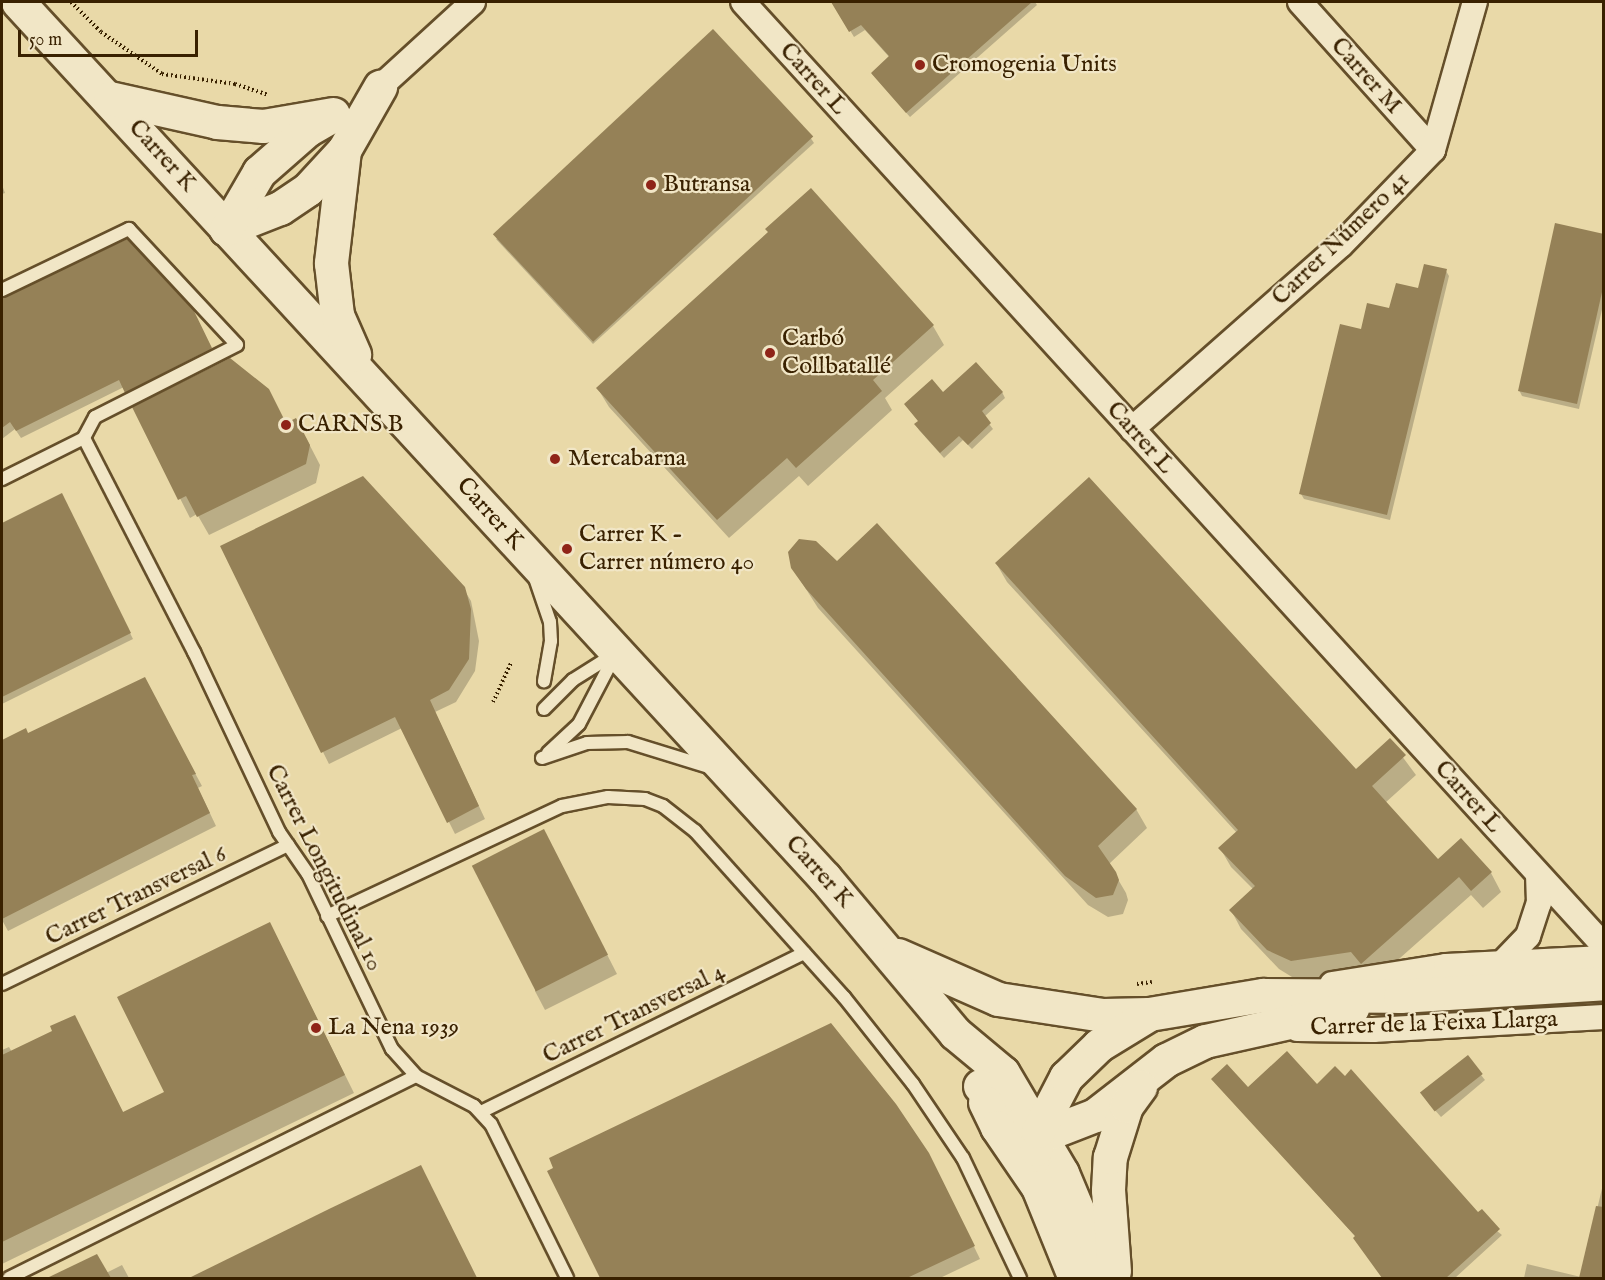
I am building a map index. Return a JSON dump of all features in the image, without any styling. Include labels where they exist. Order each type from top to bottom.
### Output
[{"type":"main road","name":"Carrer K","points":[[18,2],[110,98],[226,229],[366,378],[889,950],[955,1033],[1003,1073],[1065,1179],[1106,1278]]},
{"type":"main road","points":[[226,229],[259,172],[307,130],[380,87]]},
{"type":"main road","points":[[226,229],[280,207],[308,189],[344,150],[380,87]]},
{"type":"main road","points":[[110,98],[217,122],[263,126],[333,114]]},
{"type":"main road","points":[[344,150],[331,263],[337,315],[366,378]]},
{"type":"main road","name":"Carrer de la Feixa Llarga","points":[[889,950],[998,999],[1074,1012],[1149,1014],[1263,995],[1400,996]]},
{"type":"main road","name":"Carrer de la Feixa Llarga","points":[[1038,1131],[1072,1127],[1095,1115],[1159,1066],[1205,1041],[1400,996],[1513,974],[1604,983]]},
{"type":"main road","name":"Carrer de la Feixa Llarga","points":[[1038,1187],[1038,1131],[1066,1077],[1083,1058],[1149,1014]]},
{"type":"main road","name":"Carrer K","points":[[955,1033],[997,1127],[1038,1187],[1075,1278]]},
{"type":"main road","name":"Carrer de la Feixa Llarga","points":[[1114,1278],[1108,1190],[1113,1140],[1126,1106],[1159,1066]]},
{"type":"main road","points":[[980,1086],[1021,1123],[1038,1131]]},
{"type":"street","points":[[380,87],[473,2]]},
{"type":"street","name":"Carrer L","points":[[743,2],[1604,946]]},
{"type":"street","name":"Carrer M","points":[[1300,2],[1432,150]]},
{"type":"street","name":"Carrer Número 41","points":[[1132,429],[1341,245],[1432,150],[1474,2]]},
{"type":"street","points":[[1513,974],[1539,903],[1538,874]]},
{"type":"street","name":"Carrer de la Feixa Llarga","points":[[1263,995],[1446,966],[1513,974],[1604,958]]},
{"type":"street","name":"Carrer de la Feixa Llarga","points":[[1265,1029],[1373,1030],[1604,1017]]},
{"type":"lane","points":[[2,290],[129,229],[237,345],[95,417],[84,438],[2,479]]},
{"type":"lane","name":"Carrer Longitudinal 10","points":[[84,438],[194,652],[279,832],[308,874],[392,1049],[416,1076],[481,1112],[500,1139],[567,1278]]},
{"type":"lane","points":[[529,557],[550,622],[551,641],[544,681]]},
{"type":"lane","points":[[544,710],[573,680],[617,653]]},
{"type":"lane","points":[[617,653],[579,724],[542,758],[587,743],[628,742],[727,774]]},
{"type":"lane","points":[[327,916],[537,815],[587,800],[628,797],[663,806],[695,831],[804,953],[887,1050],[940,1120],[963,1158],[1020,1278]]},
{"type":"lane","name":"Carrer Transversal 6","points":[[2,984],[288,845]]},
{"type":"lane","name":"Carrer Transversal 4","points":[[481,1112],[804,953]]},
{"type":"lane","points":[[9,1278],[416,1076]]},
{"type":"path","points":[[71,2],[123,48],[162,74],[235,84],[268,95]]},
{"type":"path","points":[[493,702],[511,663]]},
{"type":"building","name":"Cromogenia Units","points":[[831,2],[1032,2],[906,113],[871,73],[889,56],[861,25],[849,32]]},
{"type":"building","name":"Butransa","points":[[713,29],[813,137],[593,342],[493,234]]},
{"type":"building","name":"Carbó Collbatallé","points":[[811,188],[934,325],[873,380],[882,391],[796,468],[787,458],[717,520],[596,388],[768,232],[765,229]]},
{"type":"building","points":[[1555,223],[1604,234],[1604,283],[1577,404],[1518,391]]},
{"type":"building","points":[[127,239],[194,311],[212,348],[125,393],[119,380],[16,431],[10,422],[2,428],[2,298]]},
{"type":"building","points":[[1424,264],[1447,269],[1387,515],[1299,494],[1340,324],[1361,329],[1367,303],[1389,308],[1396,283],[1418,288]]},
{"type":"building","points":[[230,358],[269,389],[286,423],[296,418],[310,445],[306,464],[197,517],[186,496],[178,500],[132,407]]},
{"type":"building","points":[[976,362],[1003,392],[982,411],[991,423],[968,445],[959,436],[940,453],[914,424],[918,421],[904,404],[932,379],[943,392]]},
{"type":"building","points":[[363,476],[465,587],[471,609],[469,659],[449,690],[430,700],[479,806],[447,823],[395,717],[321,753],[220,546]]},
{"type":"building","points":[[1089,477],[1356,769],[1390,738],[1406,755],[1372,786],[1438,859],[1461,838],[1492,872],[1471,891],[1459,877],[1361,964],[1351,952],[1291,961],[1267,950],[1229,910],[1255,886],[1218,848],[1238,830],[995,563]]},
{"type":"building","points":[[62,493],[131,633],[2,697],[2,523]]},
{"type":"building","points":[[877,523],[1137,809],[1098,846],[1119,880],[1113,895],[1096,898],[1065,876],[806,589],[791,568],[788,552],[799,539],[816,541],[837,561]]},
{"type":"building","points":[[145,677],[196,774],[192,775],[210,813],[2,919],[2,740],[26,728],[28,733]]},
{"type":"building","points":[[544,829],[608,955],[536,991],[472,866]]},
{"type":"building","points":[[270,922],[345,1075],[2,1242],[2,1055],[52,1031],[50,1026],[75,1015],[123,1112],[164,1092],[117,997]]},
{"type":"building","points":[[831,1023],[896,1104],[929,1153],[975,1246],[907,1278],[600,1278],[547,1171],[553,1168],[549,1158]]},
{"type":"building","points":[[1287,1051],[1317,1084],[1335,1066],[1345,1076],[1351,1069],[1478,1212],[1482,1209],[1500,1229],[1446,1278],[1382,1278],[1353,1238],[1355,1236],[1211,1079],[1227,1064],[1248,1087]]},
{"type":"building","points":[[1468,1055],[1483,1074],[1435,1111],[1420,1093]]},
{"type":"building","points":[[421,1165],[477,1278],[189,1278],[329,1209]]},
{"type":"building","points":[[1596,1206],[1604,1207],[1604,1278],[1579,1278]]},
{"type":"building","points":[[97,1254],[111,1278],[47,1278]]},
{"type":"place","name":"Cromogenia Units","points":[[920,65]]},
{"type":"place","name":"Butransa","points":[[651,185]]},
{"type":"place","name":"Carbó Collbatallé","points":[[770,353]]},
{"type":"place","name":"CARNS B","points":[[286,425]]},
{"type":"place","name":"Mercabarna","points":[[555,459]]},
{"type":"place","name":"Carrer K - Carrer número 40","points":[[567,549]]},
{"type":"place","name":"La Nena 1939","points":[[316,1028]]}]
